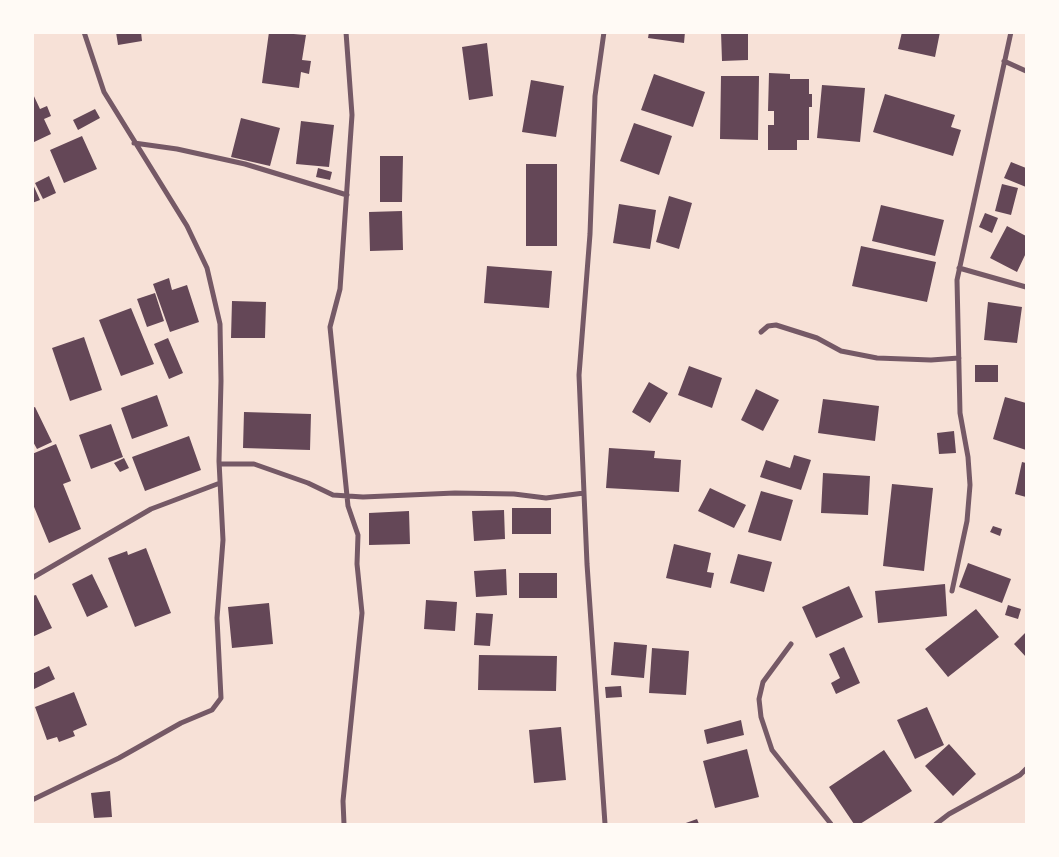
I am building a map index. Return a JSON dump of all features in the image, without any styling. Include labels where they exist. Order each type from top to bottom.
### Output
[{"type":"street","points":[[32,800],[120,758],[181,723],[212,710],[221,698],[217,618],[223,540],[220,483],[220,324],[207,268],[187,226],[104,92],[84,32]]},
{"type":"street","points":[[344,824],[343,801],[362,613],[357,564],[358,535],[348,506],[330,327],[340,289],[352,116],[346,32]]},
{"type":"street","points":[[604,32],[595,96],[590,234],[580,375],[587,564],[605,824]]},
{"type":"street","points":[[952,591],[967,521],[970,484],[968,457],[960,412],[957,280],[1011,32]]},
{"type":"street","points":[[1004,61],[1026,71]]},
{"type":"street","points":[[134,143],[177,149],[245,164],[347,195]]},
{"type":"street","points":[[959,268],[1026,287]]},
{"type":"street","points":[[760,332],[768,326],[776,325],[817,338],[841,351],[877,358],[931,360],[959,358]]},
{"type":"street","points":[[220,464],[254,464],[308,483],[333,495],[363,497],[418,494],[514,494],[546,498],[584,493]]},
{"type":"street","points":[[32,578],[151,509],[220,483]]},
{"type":"street","points":[[791,644],[763,682],[759,699],[761,717],[772,750],[831,824]]},
{"type":"street","points":[[936,824],[949,814],[1020,775],[1026,769]]},
{"type":"building","points":[[116,32],[141,32],[142,41],[118,45]]},
{"type":"building","points":[[269,32],[306,35],[302,60],[311,61],[309,74],[301,72],[299,88],[262,83]]},
{"type":"building","points":[[649,32],[685,32],[684,43],[648,38]]},
{"type":"building","points":[[721,32],[748,32],[748,60],[722,61]]},
{"type":"building","points":[[902,32],[940,32],[935,57],[898,49]]},
{"type":"building","points":[[487,43],[493,96],[469,100],[462,47]]},
{"type":"building","points":[[769,73],[790,74],[790,79],[809,79],[809,94],[812,94],[812,107],[809,107],[809,140],[797,140],[797,150],[768,150],[768,125],[774,125],[774,111],[768,111]]},
{"type":"building","points":[[654,74],[705,92],[693,127],[641,110]]},
{"type":"building","points":[[721,76],[759,76],[758,140],[720,139]]},
{"type":"building","points":[[531,80],[564,86],[556,137],[522,132]]},
{"type":"building","points":[[822,85],[865,88],[860,142],[817,138]]},
{"type":"building","points":[[32,92],[40,109],[47,106],[51,116],[44,119],[51,134],[32,143]]},
{"type":"building","points":[[885,94],[955,115],[951,127],[961,130],[953,156],[873,132]]},
{"type":"building","points":[[95,109],[100,118],[78,130],[73,120]]},
{"type":"building","points":[[241,118],[280,128],[270,166],[231,157]]},
{"type":"building","points":[[301,121],[334,125],[329,167],[296,164]]},
{"type":"building","points":[[634,123],[672,136],[659,175],[620,161]]},
{"type":"building","points":[[82,136],[97,169],[64,183],[50,150]]},
{"type":"building","points":[[380,156],[403,156],[402,202],[380,202]]},
{"type":"building","points":[[1011,162],[1026,168],[1026,187],[1004,178]]},
{"type":"building","points":[[526,164],[557,164],[557,246],[526,246]]},
{"type":"building","points":[[318,168],[332,172],[330,180],[316,177]]},
{"type":"building","points":[[49,176],[56,193],[43,199],[35,183]]},
{"type":"building","points":[[32,182],[40,200],[32,203]]},
{"type":"building","points":[[1002,184],[1018,188],[1011,215],[995,211]]},
{"type":"building","points":[[669,196],[692,203],[679,249],[656,242]]},
{"type":"building","points":[[619,204],[656,210],[650,249],[613,243]]},
{"type":"building","points":[[881,205],[944,220],[935,256],[872,241]]},
{"type":"building","points":[[402,211],[403,250],[370,251],[369,212]]},
{"type":"building","points":[[985,213],[998,218],[992,233],[979,227]]},
{"type":"building","points":[[1007,226],[1026,236],[1026,253],[1017,272],[990,258]]},
{"type":"building","points":[[861,246],[936,262],[927,302],[852,286]]},
{"type":"building","points":[[487,266],[552,271],[549,308],[484,303]]},
{"type":"building","points":[[169,278],[172,290],[187,285],[199,322],[170,332],[153,284]]},
{"type":"building","points":[[155,293],[164,321],[147,327],[137,299]]},
{"type":"building","points":[[232,301],[266,302],[265,338],[231,338]]},
{"type":"building","points":[[988,302],[1022,307],[1017,343],[984,340]]},
{"type":"building","points":[[131,308],[154,364],[121,376],[99,320]]},
{"type":"building","points":[[84,337],[102,390],[70,401],[52,348]]},
{"type":"building","points":[[168,338],[183,373],[169,379],[154,344]]},
{"type":"building","points":[[975,365],[998,365],[998,382],[975,382]]},
{"type":"building","points":[[689,366],[722,378],[712,408],[678,395]]},
{"type":"building","points":[[649,382],[668,393],[650,423],[632,412]]},
{"type":"building","points":[[756,389],[779,400],[763,431],[741,420]]},
{"type":"building","points":[[157,395],[168,426],[132,439],[121,408]]},
{"type":"building","points":[[1005,397],[1026,403],[1026,450],[993,439]]},
{"type":"building","points":[[823,399],[879,406],[875,441],[818,433]]},
{"type":"building","points":[[35,407],[52,442],[37,449],[32,440],[32,408]]},
{"type":"building","points":[[244,412],[311,414],[310,450],[243,448]]},
{"type":"building","points":[[111,424],[123,457],[91,469],[79,435]]},
{"type":"building","points":[[954,431],[956,453],[939,454],[937,433]]},
{"type":"building","points":[[189,436],[201,470],[145,491],[132,457]]},
{"type":"building","points":[[56,444],[71,481],[63,484],[81,529],[49,543],[32,502],[32,454]]},
{"type":"building","points":[[609,448],[655,451],[654,458],[681,460],[679,492],[606,488]]},
{"type":"building","points":[[794,455],[811,460],[801,490],[760,477],[766,460],[790,468]]},
{"type":"building","points":[[124,458],[129,468],[120,472],[114,463]]},
{"type":"building","points":[[1022,462],[1026,463],[1026,497],[1015,494]]},
{"type":"building","points":[[823,473],[870,476],[868,515],[821,513]]},
{"type":"building","points":[[892,484],[933,488],[924,571],[883,566]]},
{"type":"building","points":[[710,488],[746,505],[734,528],[698,511]]},
{"type":"building","points":[[761,491],[793,500],[781,541],[748,532]]},
{"type":"building","points":[[512,508],[551,508],[551,534],[512,534]]},
{"type":"building","points":[[504,510],[505,539],[474,541],[472,511]]},
{"type":"building","points":[[409,511],[410,544],[369,545],[369,513]]},
{"type":"building","points":[[993,526],[1002,529],[1000,536],[990,532]]},
{"type":"building","points":[[674,544],[711,553],[707,572],[714,573],[711,588],[666,578]]},
{"type":"building","points":[[146,548],[171,613],[135,627],[108,558],[127,551],[128,555]]},
{"type":"building","points":[[738,554],[772,562],[764,592],[730,583]]},
{"type":"building","points":[[968,563],[1011,579],[1002,603],[959,587]]},
{"type":"building","points":[[506,569],[507,595],[476,597],[474,571]]},
{"type":"building","points":[[519,573],[557,573],[557,598],[519,598]]},
{"type":"building","points":[[92,574],[108,607],[87,617],[72,584]]},
{"type":"building","points":[[945,584],[947,616],[878,623],[875,591]]},
{"type":"building","points":[[849,586],[863,617],[816,638],[802,607]]},
{"type":"building","points":[[36,595],[52,628],[32,637],[32,596]]},
{"type":"building","points":[[426,600],[457,602],[455,631],[424,629]]},
{"type":"building","points":[[269,603],[273,644],[232,648],[228,607]]},
{"type":"building","points":[[1008,605],[1021,609],[1018,619],[1005,615]]},
{"type":"building","points":[[976,609],[999,637],[948,677],[925,649]]},
{"type":"building","points":[[476,613],[493,614],[490,646],[474,645]]},
{"type":"building","points":[[1026,632],[1026,657],[1014,644]]},
{"type":"building","points":[[614,642],[647,645],[644,678],[611,675]]},
{"type":"building","points":[[844,647],[860,683],[836,694],[831,683],[840,678],[829,654]]},
{"type":"building","points":[[652,648],[689,651],[686,695],[649,693]]},
{"type":"building","points":[[479,655],[557,656],[556,691],[478,690]]},
{"type":"building","points":[[49,666],[55,679],[32,690],[32,674]]},
{"type":"building","points":[[621,686],[622,697],[606,698],[605,687]]},
{"type":"building","points":[[74,692],[87,725],[73,731],[75,736],[59,742],[57,737],[47,740],[35,707]]},
{"type":"building","points":[[927,707],[944,745],[915,759],[897,720]]},
{"type":"building","points":[[741,720],[744,735],[707,744],[704,730]]},
{"type":"building","points":[[561,727],[566,780],[534,783],[529,730]]},
{"type":"building","points":[[949,744],[976,774],[953,796],[925,766]]},
{"type":"building","points":[[747,749],[759,797],[715,808],[703,761]]},
{"type":"building","points":[[884,750],[912,791],[860,824],[854,824],[829,787]]},
{"type":"building","points":[[110,791],[112,817],[94,818],[91,793]]},
{"type":"building","points":[[697,819],[699,824],[683,824]]}]
